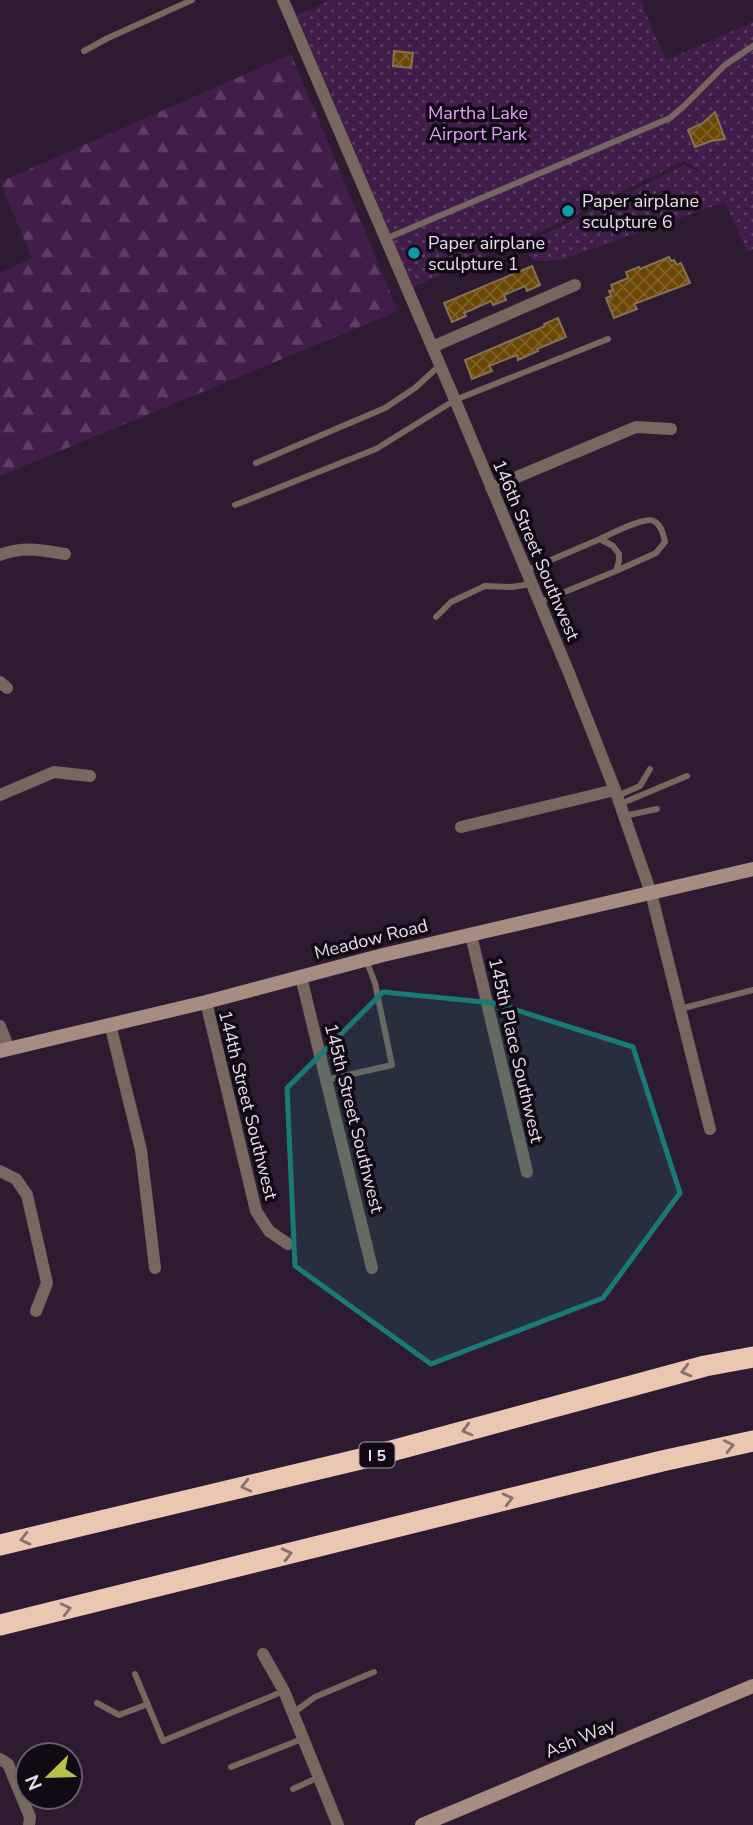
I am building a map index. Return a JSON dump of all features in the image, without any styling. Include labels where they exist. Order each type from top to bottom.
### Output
[{"type":"highway","name":"I 5","points":[[0,1545],[369,1457],[705,1366],[753,1357]]},
{"type":"highway","points":[[0,1625],[662,1461],[753,1441]]},
{"type":"street","name":"146th Street Southwest","points":[[283,0],[455,400],[569,673],[619,802],[651,893],[710,1129]]},
{"type":"street","points":[[432,347],[575,285]]},
{"type":"street","points":[[491,488],[636,427],[671,429]]},
{"type":"street","points":[[0,555],[31,548],[65,554]]},
{"type":"street","points":[[0,795],[54,772],[90,776]]},
{"type":"street","points":[[461,827],[619,802]]},
{"type":"street","name":"Meadow Road","points":[[5,1050],[366,960],[753,869]]},
{"type":"street","name":"145th Place Southwest","points":[[471,935],[527,1172]]},
{"type":"street","name":"145th Street Southwest","points":[[301,977],[372,1268]]},
{"type":"street","name":"144th Street Southwest","points":[[206,1002],[256,1211],[269,1231],[288,1244]]},
{"type":"street","points":[[110,1024],[141,1150],[155,1268]]},
{"type":"street","points":[[0,1026],[5,1050]]},
{"type":"street","points":[[0,1171],[16,1179],[27,1195],[47,1283],[36,1311]]},
{"type":"street","points":[[263,1654],[284,1691],[338,1825]]},
{"type":"street","name":"Ash Way","points":[[422,1825],[753,1686]]},
{"type":"street","points":[[0,1759],[8,1765],[30,1817],[29,1825]]},
{"type":"lane","points":[[84,51],[192,0]]},
{"type":"lane","points":[[386,239],[670,118],[725,65],[753,46]]},
{"type":"lane","points":[[235,505],[376,449],[455,400],[608,339]]},
{"type":"lane","points":[[256,463],[386,408],[415,388],[440,365]]},
{"type":"lane","points":[[525,571],[646,519],[655,522],[662,530],[665,542],[656,553],[538,603]]},
{"type":"lane","points":[[600,539],[613,546],[620,554],[615,571]]},
{"type":"lane","points":[[436,617],[451,602],[485,586],[512,587],[531,584]]},
{"type":"lane","points":[[619,802],[640,786],[650,769]]},
{"type":"lane","points":[[619,802],[687,776]]},
{"type":"lane","points":[[619,802],[657,809]]},
{"type":"lane","points":[[326,1080],[392,1065],[375,983],[366,960]]},
{"type":"lane","points":[[680,1009],[753,990]]},
{"type":"lane","points":[[293,1713],[315,1697],[374,1672]]},
{"type":"lane","points":[[135,1674],[163,1741],[284,1691]]},
{"type":"lane","points":[[97,1703],[119,1715],[148,1704]]},
{"type":"lane","points":[[231,1767],[304,1739]]},
{"type":"lane","points":[[292,1788],[319,1777]]},
{"type":"highlighted area","points":[[383,992],[494,1003],[633,1047],[680,1193],[603,1298],[431,1364],[295,1266],[287,1088]]},
{"type":"green space","name":"Martha Lake Airport Park","points":[[331,0],[640,0],[666,60],[753,22],[753,249],[747,251],[725,202],[561,260],[535,261],[529,256],[526,248],[529,242],[684,165],[707,175],[684,161],[515,244],[413,287],[297,15]]},
{"type":"green space","points":[[291,54],[398,311],[0,476],[0,273],[32,258],[0,182]]},
{"type":"building","points":[[394,51],[413,53],[411,68],[393,66]]},
{"type":"building","points":[[715,112],[725,139],[695,147],[688,130],[703,123]]},
{"type":"building","points":[[669,257],[677,265],[681,263],[690,283],[634,304],[637,309],[614,318],[606,298],[611,296],[611,285],[628,278],[626,272]]},
{"type":"building","points":[[532,266],[540,285],[527,291],[525,286],[504,295],[506,300],[493,305],[491,301],[464,313],[466,316],[452,322],[444,303]]},
{"type":"building","points":[[558,318],[566,337],[518,360],[517,355],[489,366],[492,371],[472,379],[465,360]]},
{"type":"place","name":"Paper airplane sculpture 6","points":[[568,211]]},
{"type":"place","name":"Paper airplane sculpture 1","points":[[414,253]]}]
